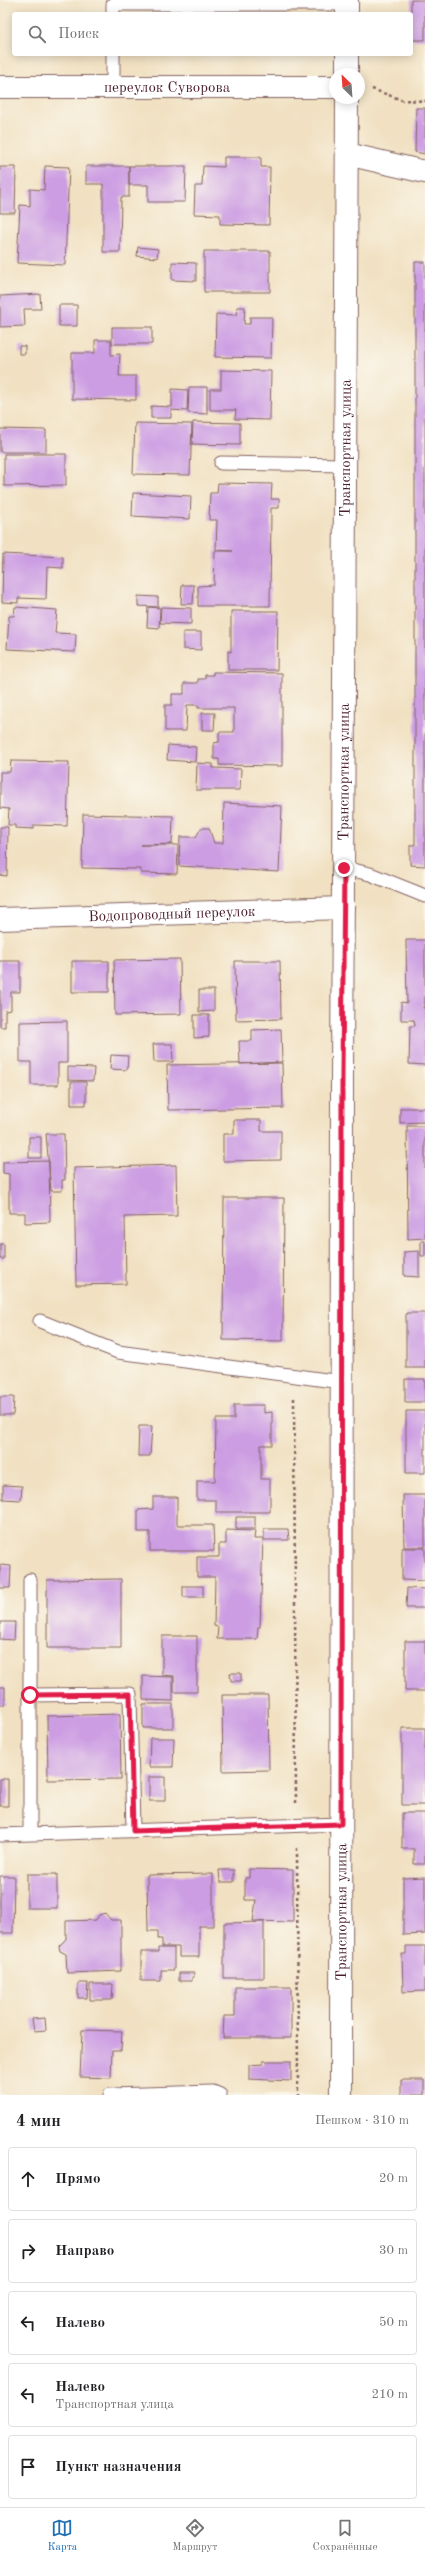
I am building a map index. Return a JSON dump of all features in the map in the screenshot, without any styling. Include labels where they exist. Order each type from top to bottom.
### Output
[{"type":"street","points":[[347,56],[347,68]]},
{"type":"street","name":"переулок Суворова","points":[[0,87],[329,87]]},
{"type":"street","name":"Транспортная улица","points":[[341,2095],[341,1382],[347,104]]},
{"type":"street","points":[[347,154],[425,172]]},
{"type":"street","name":"Водопроводный переулок","points":[[0,919],[343,908]]},
{"type":"lane","points":[[113,12],[113,4],[347,6]]},
{"type":"lane","points":[[113,56],[113,86]]},
{"type":"lane","points":[[221,463],[346,464]]},
{"type":"lane","points":[[344,868],[370,874],[425,896]]},
{"type":"lane","points":[[40,1321],[118,1352],[341,1382]]},
{"type":"lane","points":[[30,1580],[30,1834]]},
{"type":"lane","points":[[30,1695],[130,1694],[133,1831]]},
{"type":"lane","points":[[0,1835],[341,1824]]},
{"type":"lane","points":[[110,2095],[213,2092],[220,2095]]},
{"type":"path","points":[[365,86],[402,100],[425,101]]},
{"type":"path","points":[[294,1375],[298,2095]]},
{"type":"building","points":[[411,0],[425,0],[425,40],[413,40],[413,12],[411,12]]},
{"type":"building","points":[[164,11],[202,11],[202,12]]},
{"type":"building","points":[[416,108],[425,108],[425,154],[415,152]]},
{"type":"building","points":[[224,157],[261,157],[261,167],[270,167],[269,225],[220,224],[220,215],[194,214],[195,186],[202,186],[203,166],[224,167]]},
{"type":"building","points":[[45,166],[69,167],[65,265],[17,263],[20,205],[30,206],[30,189],[44,190]]},
{"type":"building","points":[[86,166],[129,166],[129,197],[121,197],[120,252],[103,252],[103,184],[86,184]]},
{"type":"building","points":[[129,166],[186,166],[185,202],[148,202],[148,185],[129,185]]},
{"type":"building","points":[[0,167],[16,167],[15,213],[0,213]]},
{"type":"building","points":[[138,247],[158,249],[157,258],[137,256]]},
{"type":"building","points":[[204,251],[270,251],[270,292],[204,292]]},
{"type":"building","points":[[172,262],[196,263],[196,281],[172,280]]},
{"type":"building","points":[[415,262],[425,262],[425,866],[410,865],[410,845],[415,845]]},
{"type":"building","points":[[40,294],[41,309],[24,309],[25,326],[0,327],[0,296]]},
{"type":"building","points":[[59,305],[77,305],[77,326],[59,326]]},
{"type":"building","points":[[237,307],[245,307],[244,324],[250,324],[250,317],[272,317],[271,358],[215,357],[216,314],[236,315]]},
{"type":"building","points":[[112,327],[152,327],[152,344],[112,344]]},
{"type":"building","points":[[95,340],[111,340],[111,355],[120,354],[119,376],[136,376],[136,400],[72,399],[72,353],[95,353]]},
{"type":"building","points":[[19,346],[25,346],[25,354],[19,354]]},
{"type":"building","points":[[221,370],[271,371],[270,420],[235,419],[236,410],[210,410],[210,389],[221,389]]},
{"type":"building","points":[[189,387],[207,387],[207,414],[188,413]]},
{"type":"building","points":[[172,389],[188,390],[187,411],[171,410],[171,418],[151,418],[151,406],[172,407]]},
{"type":"building","points":[[193,422],[240,423],[240,445],[192,444]]},
{"type":"building","points":[[135,423],[192,424],[190,475],[133,474]]},
{"type":"building","points":[[0,429],[46,430],[46,452],[0,452]]},
{"type":"building","points":[[4,454],[66,454],[66,485],[4,486]]},
{"type":"building","points":[[218,483],[272,484],[271,499],[279,499],[279,508],[271,508],[270,606],[198,606],[198,586],[214,585],[215,551],[233,551],[216,550],[217,520],[209,520],[210,493],[217,493]]},
{"type":"building","points":[[133,493],[191,496],[190,519],[132,516]]},
{"type":"building","points":[[3,554],[63,557],[63,568],[47,567],[46,599],[18,598],[18,603],[2,602]]},
{"type":"building","points":[[182,585],[194,585],[193,604],[181,604]]},
{"type":"building","points":[[138,596],[158,597],[158,607],[138,606]]},
{"type":"building","points":[[15,607],[57,610],[55,633],[76,634],[75,652],[7,649],[9,616],[14,616]]},
{"type":"building","points":[[148,607],[160,608],[159,628],[147,627]]},
{"type":"building","points":[[161,607],[191,608],[191,624],[160,623]]},
{"type":"building","points":[[231,611],[278,611],[277,670],[228,670],[228,651],[231,652]]},
{"type":"building","points":[[183,632],[201,632],[201,650],[183,649]]},
{"type":"building","points":[[213,672],[282,673],[282,766],[219,765],[219,759],[214,759],[214,743],[219,742],[219,732],[234,732],[234,708],[198,708],[198,705],[187,705],[186,731],[165,731],[165,705],[172,705],[172,694],[184,694],[184,683],[198,683],[198,679],[205,679],[205,675],[213,675]]},
{"type":"building","points":[[202,713],[215,713],[214,730],[202,730]]},
{"type":"building","points":[[168,745],[196,747],[195,762],[167,760]]},
{"type":"building","points":[[11,761],[69,762],[67,826],[34,825],[34,829],[15,828],[15,825],[8,825],[9,809],[0,808],[0,772],[10,772]]},
{"type":"building","points":[[197,763],[213,764],[213,768],[241,769],[240,790],[196,790]]},
{"type":"building","points":[[224,803],[282,806],[279,872],[179,866],[180,837],[196,837],[201,828],[209,828],[214,843],[223,843]]},
{"type":"building","points":[[83,814],[173,816],[172,844],[141,845],[178,845],[177,874],[141,873],[141,869],[82,868]]},
{"type":"building","points":[[0,827],[8,827],[7,876],[0,875]]},
{"type":"building","points":[[406,940],[425,940],[425,1002],[423,1008],[425,1008],[425,1065],[409,1064],[410,1026],[415,1026],[414,1020],[401,1020],[401,1002],[407,1003]]},
{"type":"building","points":[[180,959],[181,1014],[115,1015],[114,960]]},
{"type":"building","points":[[0,961],[20,961],[20,992],[11,992],[11,1010],[5,1011],[5,1027],[0,1027]]},
{"type":"building","points":[[72,961],[109,961],[109,992],[72,992]]},
{"type":"building","points":[[235,961],[280,961],[281,1019],[236,1020]]},
{"type":"building","points":[[199,990],[214,990],[214,1011],[199,1012]]},
{"type":"building","points":[[194,1015],[209,1015],[209,1037],[194,1038]]},
{"type":"building","points":[[67,1021],[67,1063],[58,1063],[58,1085],[31,1085],[31,1062],[20,1062],[20,1022]]},
{"type":"building","points":[[281,1029],[282,1062],[240,1064],[239,1041],[252,1041],[252,1030]]},
{"type":"building","points":[[153,1044],[172,1044],[173,1062],[154,1062]]},
{"type":"building","points":[[111,1055],[128,1056],[127,1070],[110,1069]]},
{"type":"building","points":[[282,1063],[283,1108],[168,1110],[167,1065]]},
{"type":"building","points":[[68,1067],[94,1068],[93,1081],[68,1080]]},
{"type":"building","points":[[71,1082],[86,1082],[86,1105],[71,1105]]},
{"type":"building","points":[[400,1108],[425,1108],[425,1122],[400,1123]]},
{"type":"building","points":[[234,1120],[261,1120],[261,1131],[281,1131],[281,1160],[223,1161],[223,1134],[234,1134]]},
{"type":"building","points":[[407,1126],[425,1126],[425,1238],[408,1239]]},
{"type":"building","points":[[46,1134],[64,1134],[65,1180],[62,1180],[62,1191],[51,1191]]},
{"type":"building","points":[[29,1137],[41,1137],[41,1158],[29,1158]]},
{"type":"building","points":[[49,1161],[50,1222],[25,1223],[25,1213],[9,1213],[9,1174],[3,1173],[3,1162]]},
{"type":"building","points":[[176,1165],[177,1216],[125,1217],[126,1284],[76,1285],[74,1168]]},
{"type":"building","points":[[224,1198],[284,1198],[283,1341],[223,1340]]},
{"type":"building","points":[[421,1241],[425,1241],[425,1256],[421,1256]]},
{"type":"building","points":[[0,1244],[4,1244],[4,1259],[0,1259]]},
{"type":"building","points":[[419,1251],[419,1277],[404,1276],[404,1252]]},
{"type":"building","points":[[406,1313],[425,1313],[425,1368],[406,1368]]},
{"type":"building","points":[[405,1379],[425,1379],[425,1402],[405,1402]]},
{"type":"building","points":[[0,1397],[14,1397],[13,1415],[0,1415]]},
{"type":"building","points":[[234,1405],[264,1405],[264,1413],[272,1412],[272,1445],[261,1445],[261,1479],[270,1479],[270,1512],[216,1512],[216,1500],[197,1500],[197,1481],[215,1481],[216,1419],[234,1419]]},
{"type":"building","points":[[406,1411],[425,1411],[425,1473],[406,1473]]},
{"type":"building","points":[[139,1426],[152,1426],[150,1456],[138,1456]]},
{"type":"building","points":[[3,1485],[22,1486],[21,1500],[3,1499]]},
{"type":"building","points":[[403,1495],[425,1495],[425,1547],[404,1547]]},
{"type":"building","points":[[153,1497],[177,1497],[177,1525],[213,1525],[214,1551],[150,1551],[150,1532],[138,1532],[138,1510],[153,1509]]},
{"type":"building","points":[[236,1517],[255,1517],[255,1529],[236,1529]]},
{"type":"building","points":[[264,1529],[288,1529],[289,1540],[264,1540]]},
{"type":"building","points":[[226,1530],[255,1531],[254,1539],[263,1539],[260,1627],[258,1627],[257,1639],[217,1639],[218,1627],[214,1626],[215,1577],[197,1577],[197,1557],[219,1557],[219,1544],[226,1544]]},
{"type":"building","points":[[402,1548],[425,1548],[425,1581],[402,1580]]},
{"type":"building","points":[[0,1565],[11,1566],[10,1588],[0,1588]]},
{"type":"building","points":[[121,1579],[121,1648],[47,1648],[47,1580]]},
{"type":"building","points":[[183,1586],[203,1586],[203,1597],[183,1597]]},
{"type":"building","points":[[407,1588],[425,1589],[425,1608],[406,1608]]},
{"type":"building","points":[[0,1622],[15,1622],[14,1640],[0,1639]]},
{"type":"building","points":[[162,1636],[197,1636],[197,1692],[174,1692],[174,1676],[162,1675]]},
{"type":"building","points":[[405,1641],[425,1641],[425,1691],[405,1691]]},
{"type":"building","points":[[230,1673],[241,1673],[241,1681],[231,1681]]},
{"type":"building","points":[[143,1676],[173,1677],[173,1701],[143,1700]]},
{"type":"building","points":[[0,1687],[5,1687],[5,1705],[0,1705]]},
{"type":"building","points":[[222,1695],[268,1695],[269,1770],[223,1771]]},
{"type":"building","points":[[143,1704],[173,1704],[173,1728],[143,1728]]},
{"type":"building","points":[[120,1714],[121,1779],[48,1780],[47,1716]]},
{"type":"building","points":[[402,1728],[425,1728],[425,1805],[402,1805]]},
{"type":"building","points":[[150,1738],[174,1738],[173,1767],[149,1767]]},
{"type":"building","points":[[149,1777],[165,1777],[165,1801],[149,1801]]},
{"type":"building","points":[[0,1779],[8,1779],[8,1806],[0,1806]]},
{"type":"building","points":[[402,1813],[425,1813],[425,1864],[414,1864],[414,1849],[402,1849]]},
{"type":"building","points":[[249,1869],[293,1870],[293,1922],[253,1921],[256,1900],[245,1900],[245,1878],[249,1878]]},
{"type":"building","points":[[219,1870],[234,1870],[234,1882],[220,1882]]},
{"type":"building","points":[[27,1874],[57,1874],[57,1908],[27,1908]]},
{"type":"building","points":[[213,1874],[213,1926],[199,1926],[199,1957],[179,1957],[179,1947],[162,1947],[162,1939],[158,1939],[158,1931],[148,1931],[147,1875]]},
{"type":"building","points":[[0,1876],[14,1876],[13,1933],[0,1933]]},
{"type":"building","points":[[425,1877],[425,1934],[403,1935],[403,1878]]},
{"type":"building","points":[[105,1913],[111,1920],[121,1920],[121,1971],[67,1973],[66,1954],[60,1951],[59,1946],[66,1939],[66,1921],[96,1920],[99,1915]]},
{"type":"building","points":[[264,1922],[264,1978],[224,1978],[224,1923]]},
{"type":"building","points":[[406,1946],[425,1946],[425,1991],[403,1992],[402,1954],[406,1954]]},
{"type":"building","points":[[158,1948],[174,1948],[174,1970],[161,1970],[161,1981],[141,1981],[141,1952],[158,1952]]},
{"type":"building","points":[[179,1973],[194,1973],[194,1977],[192,1977],[192,1981],[179,1981]]},
{"type":"building","points":[[78,1983],[88,1983],[87,1998],[78,1998]]},
{"type":"building","points":[[90,1984],[113,1984],[112,2000],[90,2000]]},
{"type":"building","points":[[235,1987],[291,1987],[291,2038],[223,2038],[224,2016],[235,2016]]},
{"type":"building","points":[[45,2018],[46,2030],[34,2031],[32,2019]]},
{"type":"building","points":[[82,2030],[122,2031],[121,2051],[112,2051],[111,2078],[80,2077]]},
{"type":"building","points":[[263,2061],[291,2061],[291,2081],[249,2079],[249,2065],[263,2064]]},
{"type":"building","points":[[401,2080],[424,2080],[424,2095],[401,2095]]},
{"type":"route","points":[[30,1695],[130,1694],[133,1831],[341,1824],[342,1075],[344,868]]}]
